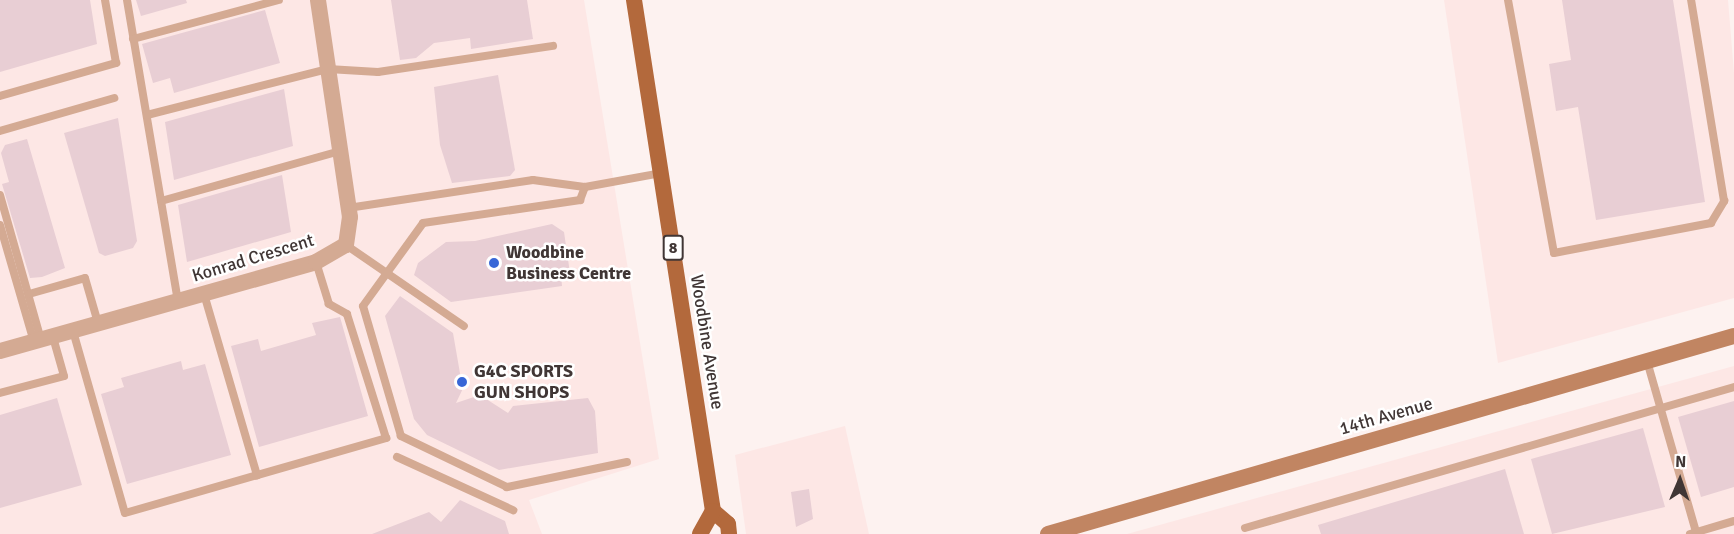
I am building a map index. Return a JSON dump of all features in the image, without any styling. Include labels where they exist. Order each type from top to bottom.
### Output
[{"type":"main road","name":"Woodbine Avenue","points":[[634,0],[713,512],[728,524],[729,534]]},
{"type":"main road","name":"14th Avenue","points":[[1048,534],[1734,336]]},
{"type":"main road","points":[[700,534],[713,512]]},
{"type":"street","points":[[318,0],[348,208],[346,245]]},
{"type":"street","name":"Konrad Crescent","points":[[0,351],[316,262],[346,245]]},
{"type":"lane","points":[[0,96],[116,63],[105,0]]},
{"type":"lane","points":[[127,0],[178,301]]},
{"type":"lane","points":[[133,39],[279,0]]},
{"type":"lane","points":[[1508,0],[1554,253],[1712,223],[1724,201],[1691,0]]},
{"type":"lane","points":[[147,115],[328,69],[378,72],[553,46]]},
{"type":"lane","points":[[0,130],[114,98]]},
{"type":"lane","points":[[161,201],[340,151]]},
{"type":"lane","points":[[348,208],[532,180],[585,187],[662,173]]},
{"type":"lane","points":[[585,187],[580,200],[423,223],[363,306],[401,436],[507,488],[627,462]]},
{"type":"lane","points":[[0,195],[42,339]]},
{"type":"lane","points":[[0,225],[42,339],[64,376],[0,393]]},
{"type":"lane","points":[[346,245],[464,326]]},
{"type":"lane","points":[[73,331],[125,513],[386,438],[347,314],[329,304],[316,262]]},
{"type":"lane","points":[[29,294],[85,278],[98,323]]},
{"type":"lane","points":[[204,294],[257,475]]},
{"type":"lane","points":[[1647,361],[1693,533],[1734,521]]},
{"type":"lane","points":[[1245,528],[1734,387]]},
{"type":"lane","points":[[397,457],[513,510]]},
{"type":"shaded area","points":[[0,0],[584,0],[659,459],[529,500],[542,534],[0,534]]},
{"type":"shaded area","points":[[1444,0],[1728,0],[1734,73],[1734,298],[1498,363]]},
{"type":"shaded area","points":[[1734,366],[1734,534],[1127,534]]},
{"type":"shaded area","points":[[845,426],[869,534],[746,534],[735,455]]},
{"type":"building","points":[[0,0],[90,0],[97,44],[0,72]]},
{"type":"building","points":[[136,0],[186,0],[187,3],[141,16]]},
{"type":"building","points":[[391,0],[527,0],[533,39],[471,49],[470,38],[434,43],[416,58],[400,60]]},
{"type":"building","points":[[1562,0],[1673,0],[1705,202],[1596,220],[1578,107],[1556,111],[1549,64],[1571,60]]},
{"type":"building","points":[[265,10],[280,63],[174,93],[170,78],[153,83],[142,44]]},
{"type":"building","points":[[498,75],[515,170],[510,176],[452,183],[440,145],[434,87]]},
{"type":"building","points":[[284,89],[293,146],[174,180],[165,122]]},
{"type":"building","points":[[118,118],[137,241],[133,248],[105,256],[99,253],[64,133]]},
{"type":"building","points":[[27,139],[65,268],[42,277],[30,278],[2,184],[9,182],[1,153],[5,145]]},
{"type":"building","points":[[282,175],[291,232],[187,262],[178,205]]},
{"type":"building","name":"Woodbine Business Centre","points":[[552,224],[564,232],[570,273],[561,274],[562,286],[451,302],[414,275],[418,263],[446,242],[475,241]]},
{"type":"building","points":[[400,296],[453,333],[461,379],[466,382],[456,403],[480,395],[508,413],[513,406],[588,398],[595,411],[598,453],[499,470],[427,435],[414,419],[385,316]]},
{"type":"building","points":[[340,317],[368,416],[259,447],[231,346],[258,339],[261,351],[316,335],[312,323]]},
{"type":"building","points":[[181,361],[183,370],[205,364],[231,455],[127,484],[101,394],[124,387],[121,378]]},
{"type":"building","points":[[57,398],[82,485],[0,508],[0,415]]},
{"type":"building","points":[[1734,401],[1734,487],[1701,497],[1678,417]]},
{"type":"building","points":[[1643,428],[1665,507],[1552,534],[1531,459]]},
{"type":"building","points":[[1505,469],[1524,534],[1321,534],[1318,525]]},
{"type":"building","points":[[809,489],[813,519],[796,527],[791,492]]},
{"type":"building","points":[[460,500],[505,521],[509,534],[372,534],[429,512],[441,522]]},
{"type":"place","name":"Woodbine Business Centre","points":[[494,263]]},
{"type":"place","name":"G4C SPORTS GUN SHOPS","points":[[462,382]]}]
